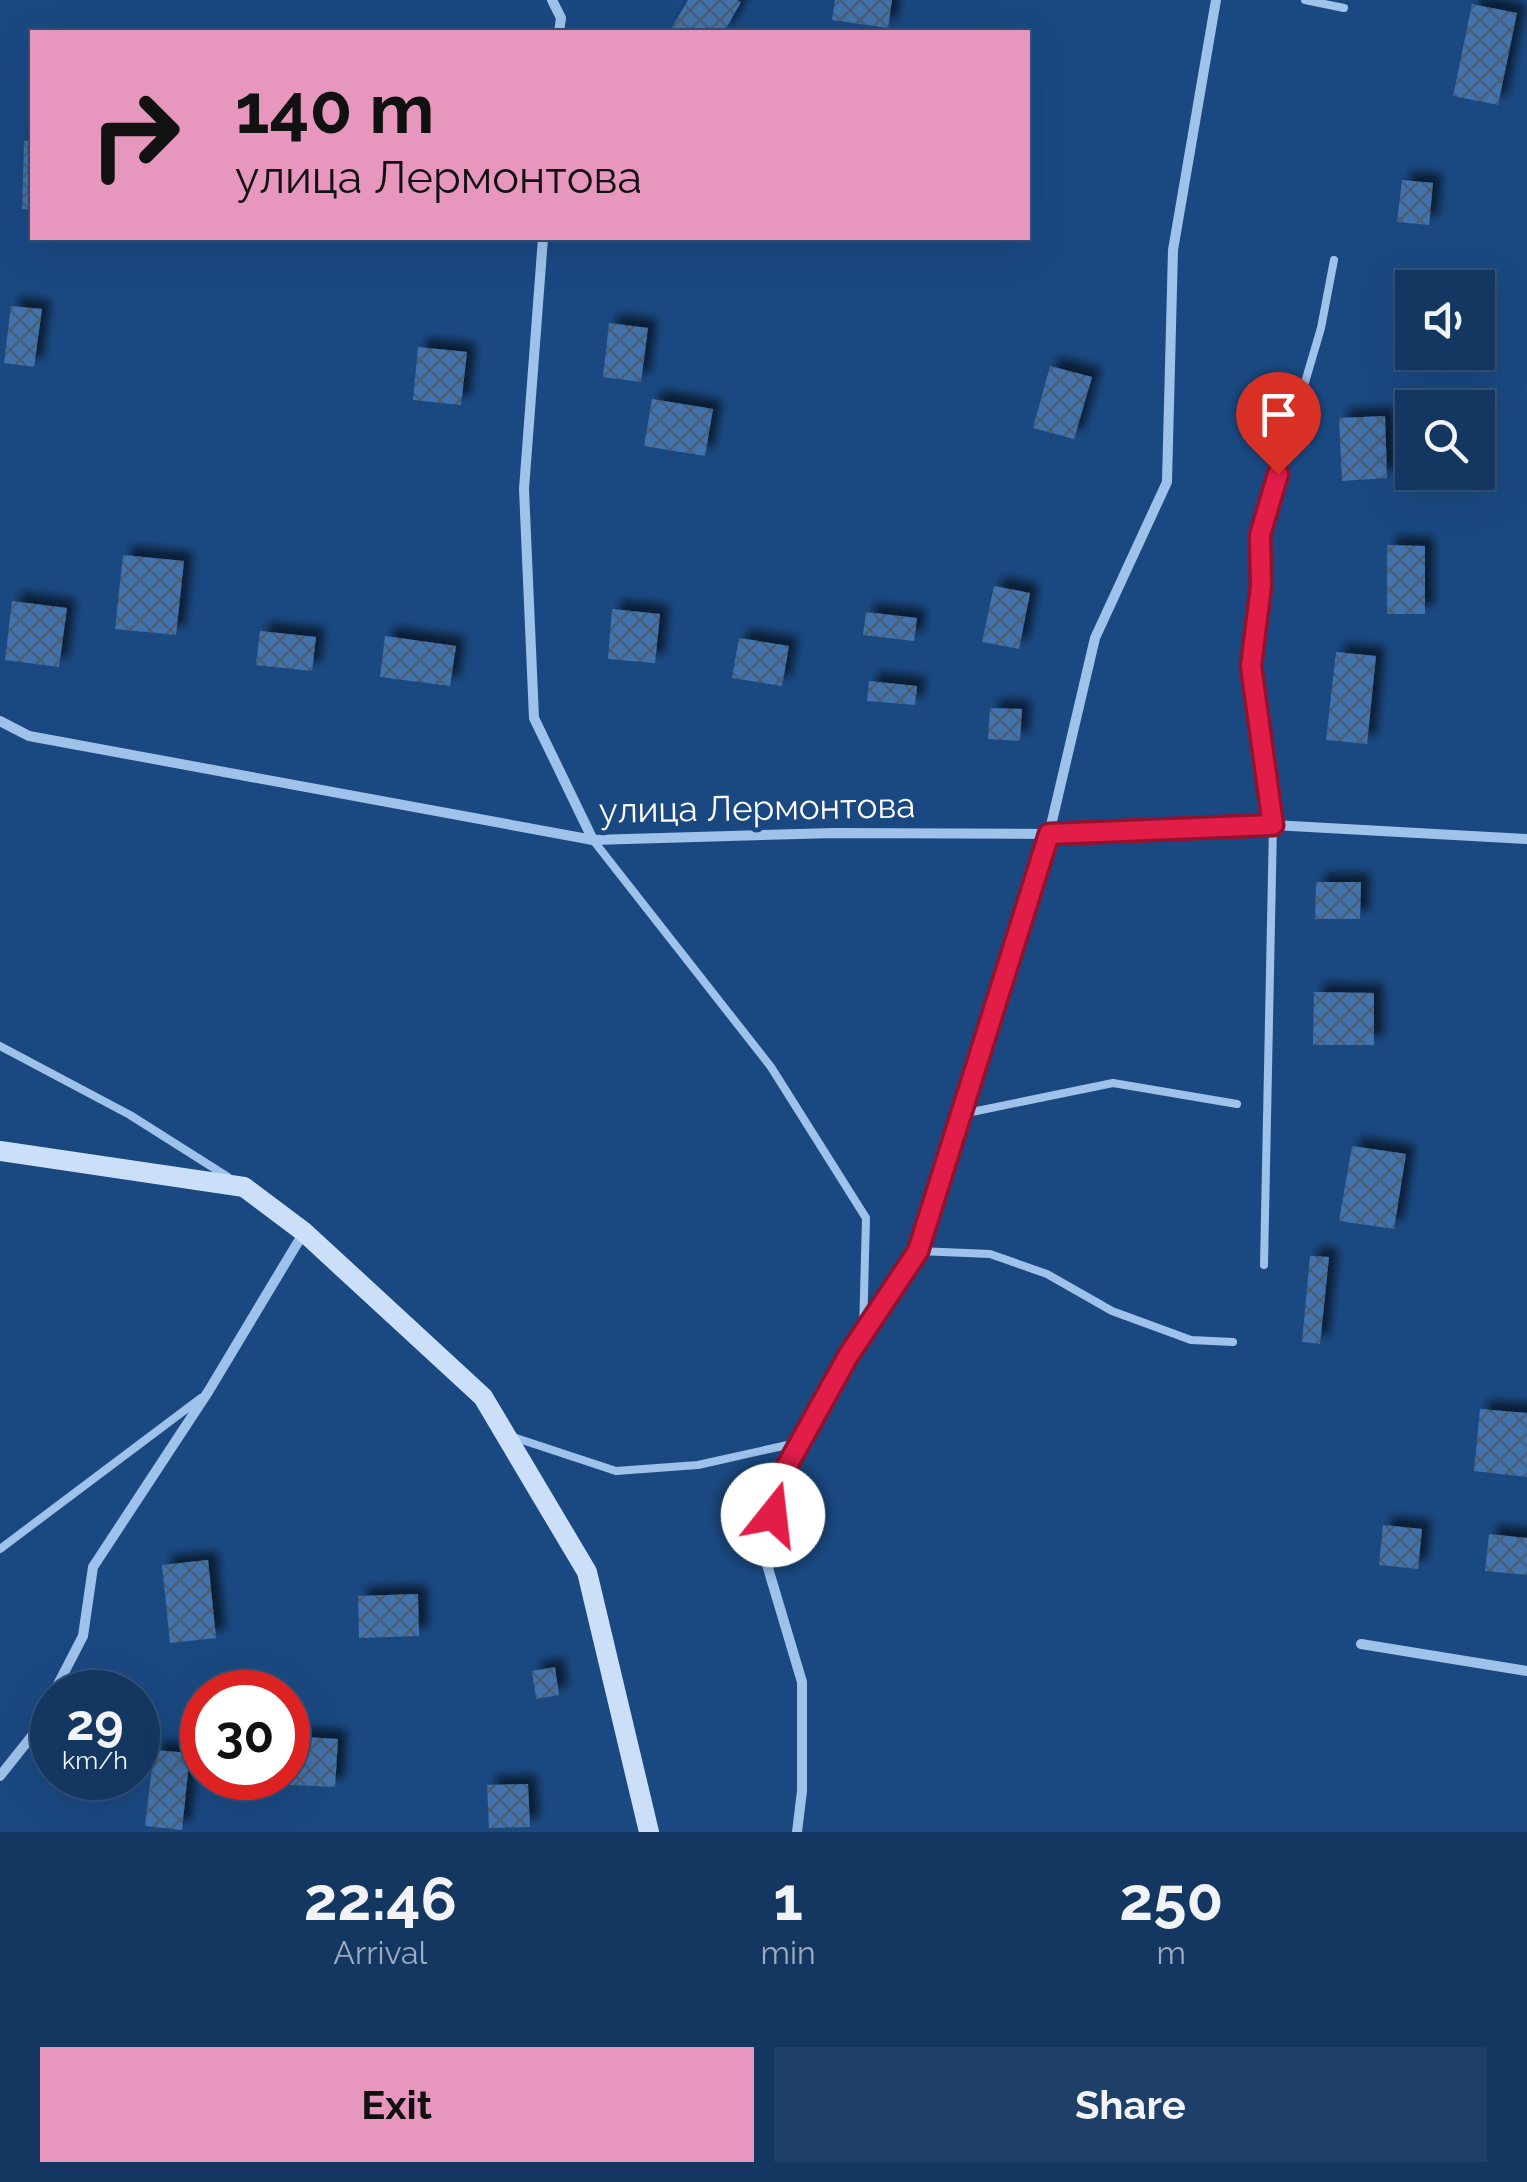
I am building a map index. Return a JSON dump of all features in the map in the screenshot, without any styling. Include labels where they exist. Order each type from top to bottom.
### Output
[{"type":"street","points":[[552,0],[560,18],[560,30]]},
{"type":"street","points":[[797,1832],[802,1791],[802,1682],[765,1558],[787,1466],[863,1334],[918,1251],[1049,834],[1095,638],[1167,482],[1173,250],[1216,0]]},
{"type":"street","points":[[543,240],[524,489],[534,718],[594,840]]},
{"type":"street","name":"улица Лермонтова","points":[[0,721],[29,736],[594,840],[835,833],[1049,834],[1273,825],[1527,839]]},
{"type":"street","points":[[0,1151],[244,1188],[304,1232],[483,1397],[587,1572],[649,1832]]},
{"type":"street","points":[[66,1670],[83,1636],[93,1567],[208,1392],[304,1232]]},
{"type":"street","points":[[1361,1644],[1527,1671]]},
{"type":"street","points":[[0,1776],[30,1737]]},
{"type":"lane","points":[[1305,0],[1344,8]]},
{"type":"lane","points":[[1264,1264],[1273,825],[1251,666],[1261,586],[1260,535],[1321,328],[1334,260]]},
{"type":"lane","points":[[594,840],[771,1067],[866,1218],[863,1334]]},
{"type":"lane","points":[[0,1046],[130,1115],[244,1188]]},
{"type":"lane","points":[[962,1114],[1113,1083],[1237,1104]]},
{"type":"lane","points":[[918,1251],[990,1254],[1047,1274],[1112,1311],[1191,1340],[1233,1342]]},
{"type":"lane","points":[[0,1549],[208,1392]]},
{"type":"lane","points":[[508,1435],[616,1470],[698,1465],[800,1442]]},
{"type":"building","points":[[688,0],[741,2],[725,30],[671,29]]},
{"type":"building","points":[[835,0],[892,0],[888,28],[832,20]]},
{"type":"building","points":[[1472,4],[1517,13],[1498,105],[1453,96]]},
{"type":"building","points":[[24,141],[30,141],[30,210],[22,209]]},
{"type":"building","points":[[1402,180],[1433,183],[1429,225],[1397,222]]},
{"type":"building","points":[[11,306],[42,309],[34,367],[4,363]]},
{"type":"building","points":[[609,323],[648,328],[641,382],[603,377]]},
{"type":"building","points":[[418,347],[467,352],[461,405],[413,400]]},
{"type":"building","points":[[1050,366],[1092,377],[1074,439],[1033,428]]},
{"type":"building","points":[[652,399],[713,409],[705,456],[644,446]]},
{"type":"building","points":[[1385,416],[1387,478],[1342,481],[1339,418]]},
{"type":"building","points":[[1387,545],[1425,546],[1425,614],[1387,614]]},
{"type":"building","points":[[123,555],[184,561],[176,635],[115,629]]},
{"type":"building","points":[[994,586],[1030,593],[1019,649],[982,642]]},
{"type":"building","points":[[12,601],[67,608],[59,667],[5,660]]},
{"type":"building","points":[[612,609],[660,614],[655,663],[608,659]]},
{"type":"building","points":[[866,612],[917,618],[914,641],[863,635]]},
{"type":"building","points":[[260,631],[316,637],[312,671],[256,665]]},
{"type":"building","points":[[385,636],[456,646],[450,686],[380,677]]},
{"type":"building","points":[[739,638],[789,646],[782,686],[732,678]]},
{"type":"building","points":[[1336,652],[1376,656],[1367,744],[1326,740]]},
{"type":"building","points":[[869,681],[917,686],[915,705],[867,701]]},
{"type":"building","points":[[990,708],[1022,709],[1020,741],[988,739]]},
{"type":"building","points":[[1316,882],[1361,882],[1360,919],[1315,919]]},
{"type":"building","points":[[1314,992],[1374,993],[1374,1045],[1313,1045]]},
{"type":"building","points":[[1352,1146],[1406,1154],[1394,1229],[1339,1221]]},
{"type":"building","points":[[1310,1256],[1329,1257],[1320,1344],[1302,1342]]},
{"type":"building","points":[[1480,1409],[1527,1413],[1527,1477],[1474,1471]]},
{"type":"building","points":[[1383,1525],[1422,1529],[1418,1569],[1379,1565]]},
{"type":"building","points":[[1489,1534],[1527,1538],[1527,1575],[1485,1571]]},
{"type":"building","points":[[208,1560],[216,1638],[170,1643],[162,1565]]},
{"type":"building","points":[[418,1594],[419,1636],[359,1638],[358,1596]]},
{"type":"building","points":[[555,1667],[559,1695],[536,1699],[532,1671]]},
{"type":"building","points":[[310,1737],[338,1739],[335,1787],[310,1786]]},
{"type":"building","points":[[160,1750],[180,1752],[180,1800],[185,1800],[182,1830],[145,1826],[148,1800],[160,1800]]},
{"type":"building","points":[[528,1784],[530,1827],[489,1828],[487,1785]]},
{"type":"route","points":[[773,1515],[787,1466],[848,1356],[918,1251],[1049,834],[1273,825],[1251,666],[1261,586],[1260,535],[1278,474]]}]
